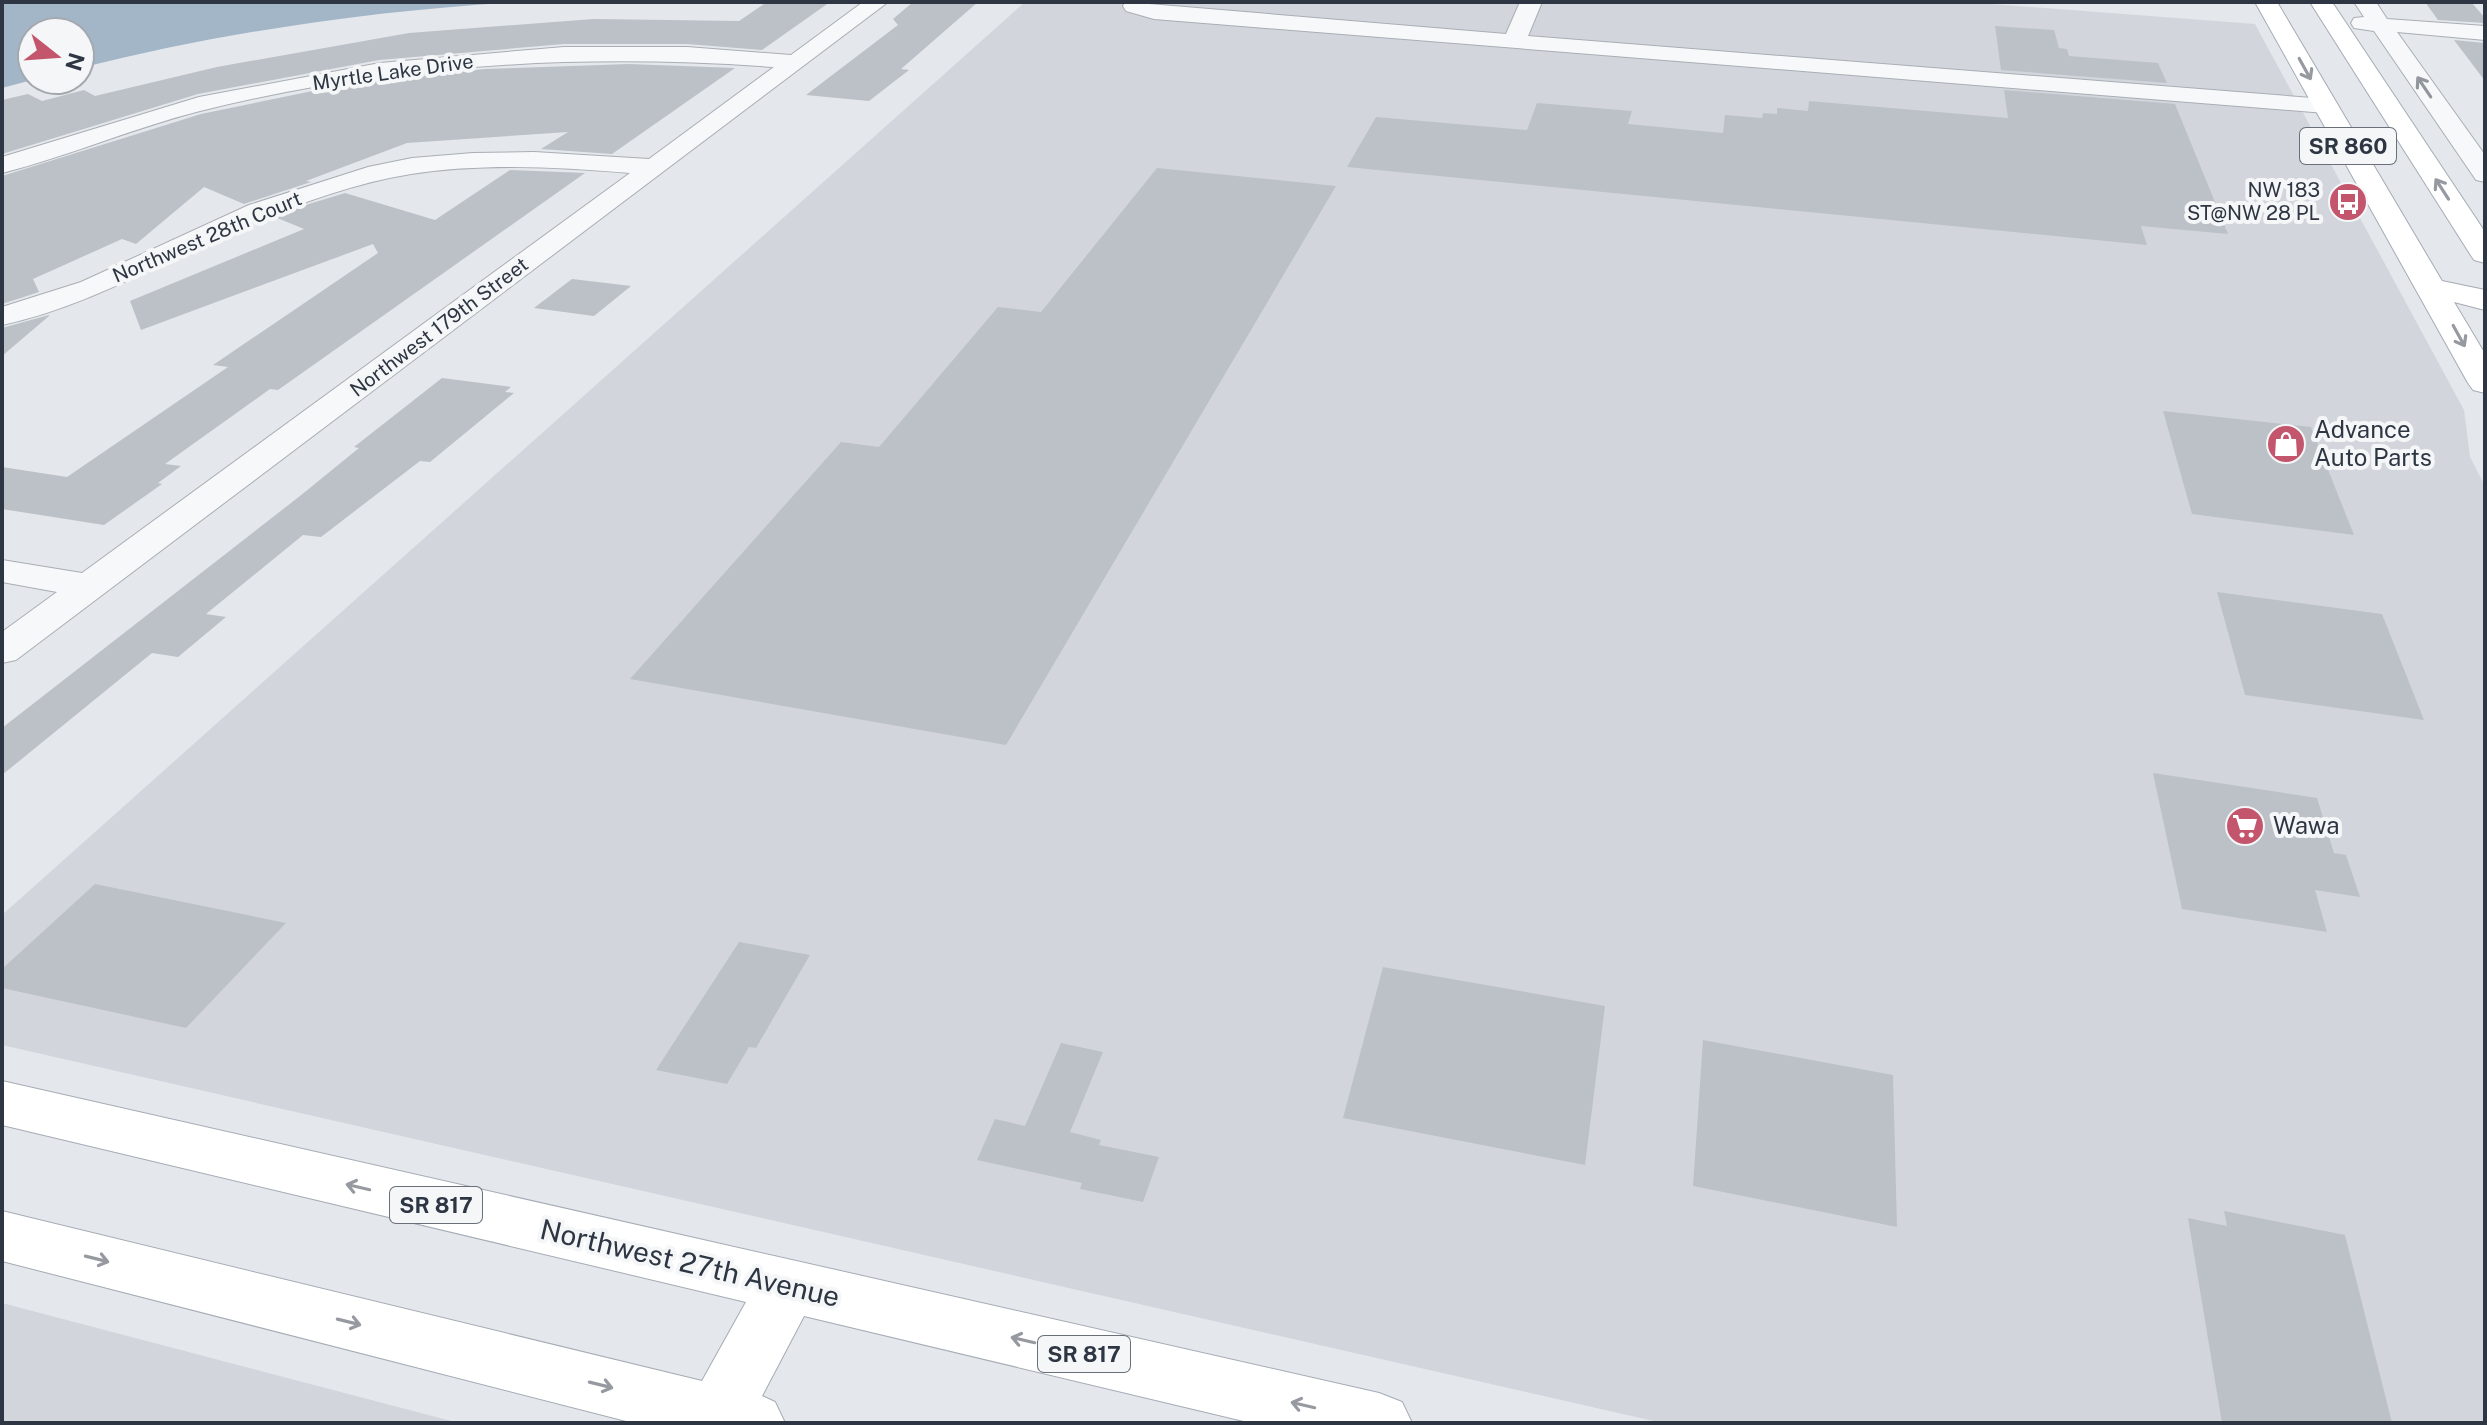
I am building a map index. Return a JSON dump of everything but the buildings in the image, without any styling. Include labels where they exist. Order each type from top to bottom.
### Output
[{"type":"main road","name":"SR 860","points":[[2266,2],[2485,383]]},
{"type":"main road","points":[[2277,2],[2327,11]]},
{"type":"main road","name":"SR 860","points":[[2327,11],[2485,254]]},
{"type":"main road","points":[[2432,289],[2466,294],[2485,301]]},
{"type":"main road","name":"Northwest 27th Avenue","points":[[2,1103],[1379,1423]]},
{"type":"main road","points":[[2,1236],[735,1419],[788,1286]]},
{"type":"street","name":"Northwest 179th Street","points":[[2,651],[877,2]]},
{"type":"street","points":[[1136,2],[1134,6],[1141,11],[1154,13],[2325,106]]},
{"type":"street","points":[[1307,25],[1323,2]]},
{"type":"street","points":[[1514,42],[1531,2]]},
{"type":"street","points":[[2365,2],[2485,174]]},
{"type":"street","points":[[2327,11],[2383,25],[2485,33]]},
{"type":"street","name":"Myrtle Lake Drive","points":[[2,165],[198,105],[343,76],[408,67],[592,54],[686,54],[796,62]]},
{"type":"street","name":"Northwest 28th Court","points":[[2,316],[60,300],[236,220],[293,198],[412,166],[552,159],[655,167]]},
{"type":"street","points":[[2,571],[90,586]]},
{"type":"shaded area","points":[[1025,2],[1965,2],[2255,24],[2464,410],[2470,457],[2485,486],[2485,1423],[1662,1423],[2,1045],[2,915]]},
{"type":"shaded area","points":[[2,1303],[459,1423],[2,1423]]},
{"type":"water","points":[[2,2],[517,2],[407,11],[297,25],[96,64],[96,16],[16,16],[16,84],[2,88]]},
{"type":"place","name":"NW 183 ST@NW 28 PL","points":[[2348,202]]},
{"type":"place","name":"Advance Auto Parts","points":[[2286,444]]},
{"type":"place","name":"Wawa","points":[[2245,826]]}]
